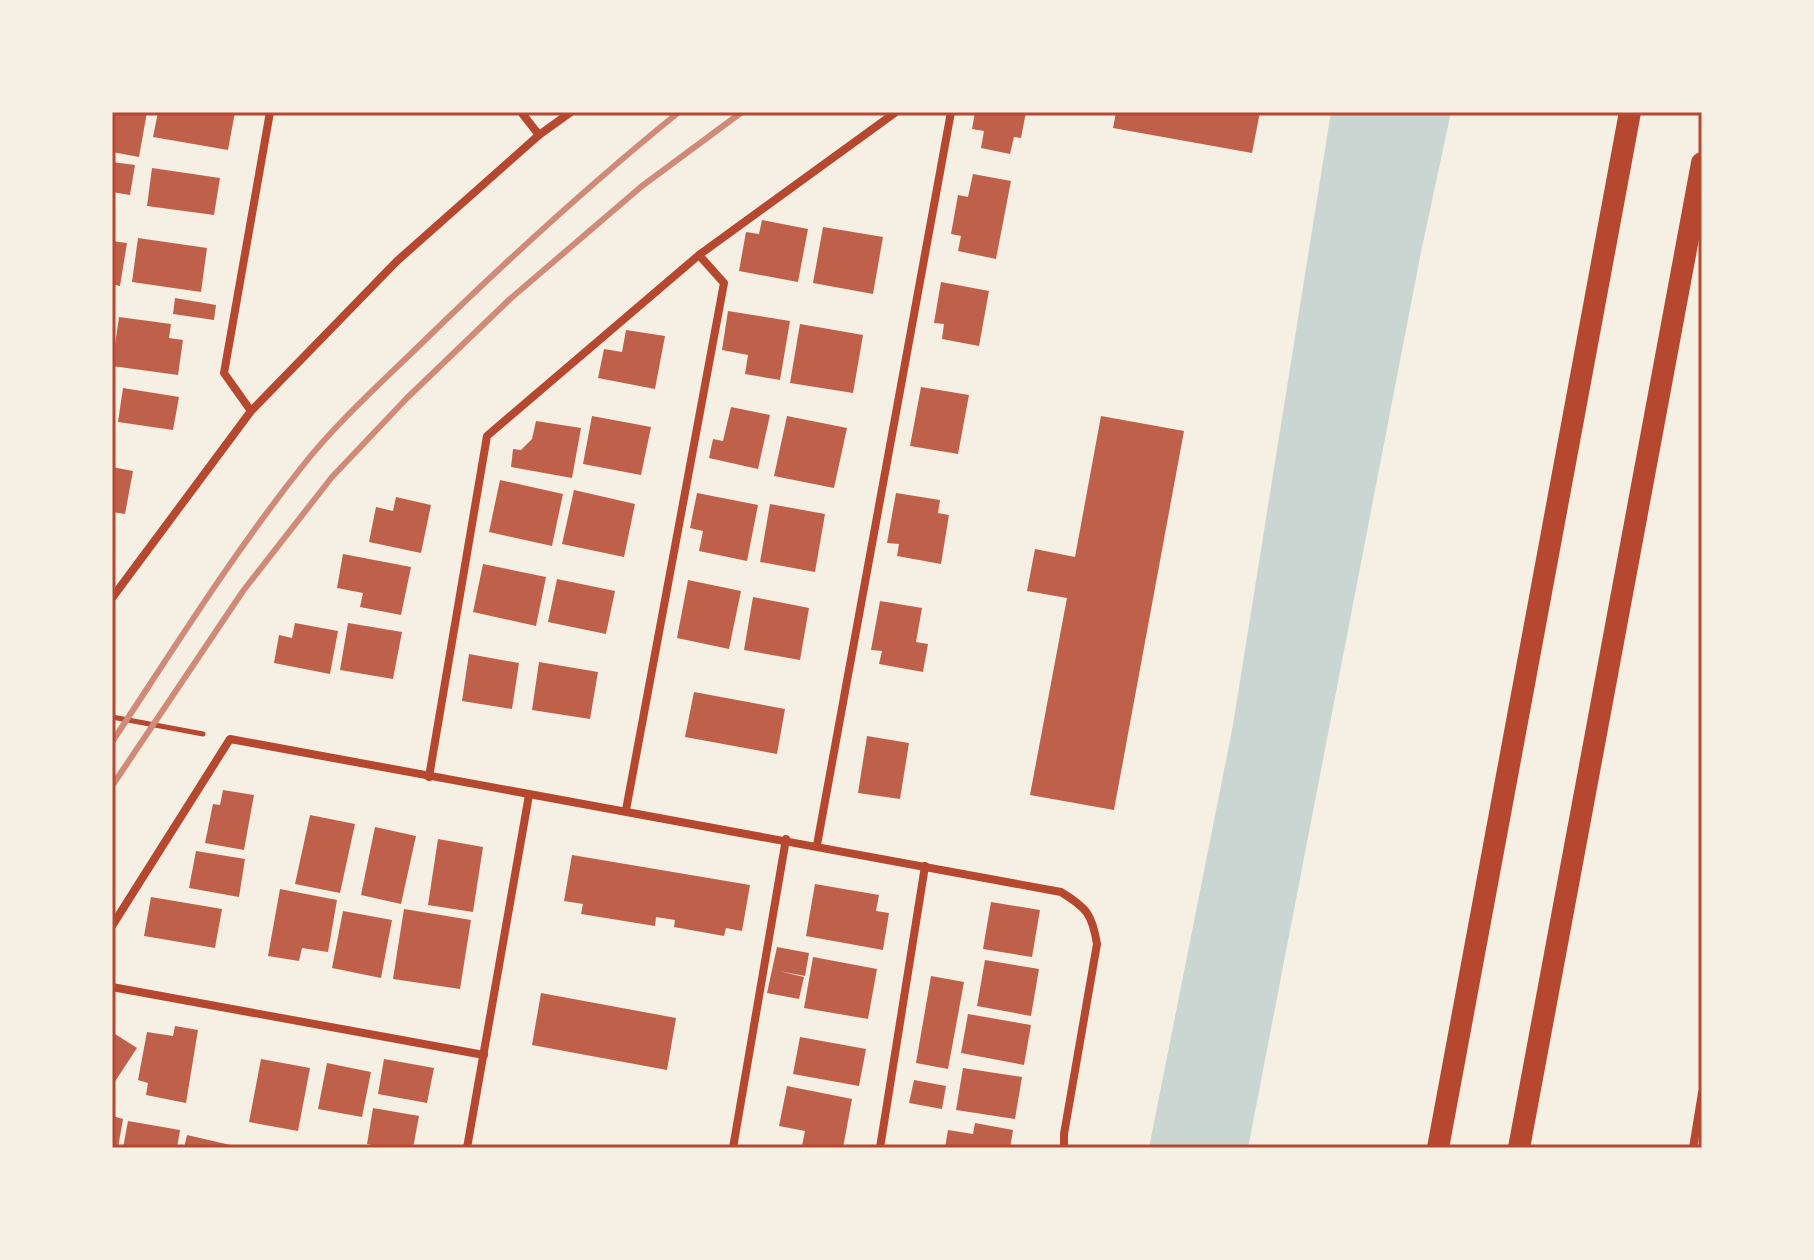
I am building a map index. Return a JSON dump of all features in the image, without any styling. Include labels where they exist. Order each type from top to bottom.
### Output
[{"type":"highway","points":[[1438,1148],[1630,112]]},
{"type":"highway","points":[[1519,1148],[1702,163]]},
{"type":"street","points":[[251,411],[224,373],[270,112]]},
{"type":"street","points":[[521,112],[539,135]]},
{"type":"street","points":[[112,598],[251,411],[397,261],[539,135],[571,112]]},
{"type":"street","points":[[429,777],[487,436],[699,255],[896,112]]},
{"type":"street","points":[[817,845],[951,112]]},
{"type":"street","points":[[626,810],[724,283],[699,255]]},
{"type":"street","points":[[112,926],[230,739],[1061,892],[1081,905],[1093,920],[1097,944],[1064,1148]]},
{"type":"street","points":[[467,1148],[529,795]]},
{"type":"street","points":[[733,1148],[786,839]]},
{"type":"street","points":[[880,1148],[925,866]]},
{"type":"street","points":[[112,987],[484,1055]]},
{"type":"street","points":[[1693,1148],[1702,1093]]},
{"type":"path","points":[[112,717],[208,734]]},
{"type":"shaded area","points":[[1331,112],[1451,112],[1421,252],[1248,1148],[1149,1148],[1233,725]]},
{"type":"building","points":[[112,112],[147,112],[139,157],[112,152]]},
{"type":"building","points":[[158,112],[235,112],[228,150],[153,137]]},
{"type":"building","points":[[975,112],[1026,112],[1021,138],[1014,137],[1010,154],[981,148],[984,131],[972,129]]},
{"type":"building","points":[[1116,112],[1260,112],[1252,153],[1113,128]]},
{"type":"building","points":[[112,162],[135,165],[130,195],[112,192]]},
{"type":"building","points":[[152,168],[220,178],[214,215],[147,206]]},
{"type":"building","points":[[973,174],[1011,181],[996,259],[958,251],[961,236],[951,234],[958,195],[968,197]]},
{"type":"building","points":[[762,220],[808,229],[798,282],[739,271],[746,232],[759,234]]},
{"type":"building","points":[[823,227],[883,237],[873,294],[813,283]]},
{"type":"building","points":[[138,238],[207,248],[201,292],[132,282]]},
{"type":"building","points":[[112,241],[127,243],[120,286],[112,284]]},
{"type":"building","points":[[941,282],[989,291],[979,346],[942,339],[944,324],[934,323]]},
{"type":"building","points":[[175,298],[216,305],[214,320],[173,314]]},
{"type":"building","points":[[728,311],[790,321],[780,380],[745,374],[748,355],[722,350]]},
{"type":"building","points":[[119,317],[171,324],[169,338],[183,340],[178,375],[112,366]]},
{"type":"building","points":[[800,324],[863,335],[853,393],[790,383]]},
{"type":"building","points":[[626,330],[665,336],[655,389],[598,378],[604,349],[622,352]]},
{"type":"building","points":[[921,387],[969,395],[958,454],[910,446]]},
{"type":"building","points":[[123,388],[179,397],[173,430],[118,422]]},
{"type":"building","points":[[731,407],[770,415],[758,469],[709,458],[713,439],[723,441]]},
{"type":"building","points":[[592,416],[651,427],[641,475],[583,464]]},
{"type":"building","points":[[787,416],[847,428],[834,488],[774,476]]},
{"type":"building","points":[[1101,416],[1184,431],[1114,810],[1030,795],[1067,598],[1027,591],[1035,549],[1075,557]]},
{"type":"building","points":[[536,421],[581,428],[572,478],[511,467],[513,449],[521,450],[532,439]]},
{"type":"building","points":[[112,467],[133,471],[125,514],[112,512]]},
{"type":"building","points":[[500,480],[563,494],[552,546],[489,532]]},
{"type":"building","points":[[574,490],[635,504],[624,557],[562,544]]},
{"type":"building","points":[[697,493],[758,505],[747,561],[699,551],[703,531],[690,528]]},
{"type":"building","points":[[896,493],[940,500],[938,513],[949,515],[941,564],[897,556],[899,544],[887,543]]},
{"type":"building","points":[[396,497],[431,505],[421,553],[369,542],[376,507],[393,511]]},
{"type":"building","points":[[770,504],[825,514],[815,572],[760,562]]},
{"type":"building","points":[[343,554],[411,567],[401,615],[360,607],[363,593],[337,588]]},
{"type":"building","points":[[483,564],[546,577],[536,626],[473,612]]},
{"type":"building","points":[[557,579],[615,591],[606,634],[548,622]]},
{"type":"building","points":[[688,580],[741,591],[729,649],[677,638]]},
{"type":"building","points":[[753,597],[809,608],[800,660],[744,650]]},
{"type":"building","points":[[880,601],[922,608],[916,642],[928,644],[923,672],[879,664],[882,651],[871,650]]},
{"type":"building","points":[[295,623],[338,631],[330,674],[274,663],[279,635],[292,638]]},
{"type":"building","points":[[348,623],[402,632],[393,679],[340,670]]},
{"type":"building","points":[[469,654],[519,663],[512,709],[462,701]]},
{"type":"building","points":[[539,662],[598,672],[590,719],[532,710]]},
{"type":"building","points":[[694,692],[785,709],[777,754],[685,737]]},
{"type":"building","points":[[867,736],[909,743],[900,799],[858,793]]},
{"type":"building","points":[[223,790],[254,795],[244,850],[205,843],[213,804],[220,805]]},
{"type":"building","points":[[310,815],[355,824],[340,893],[295,884]]},
{"type":"building","points":[[375,827],[416,836],[401,904],[361,895]]},
{"type":"building","points":[[438,839],[483,847],[473,912],[428,905]]},
{"type":"building","points":[[196,851],[245,859],[239,897],[189,888]]},
{"type":"building","points":[[572,855],[750,885],[742,931],[726,928],[724,936],[674,927],[675,920],[656,917],[655,926],[581,914],[583,904],[564,901]]},
{"type":"building","points":[[815,884],[879,895],[876,911],[889,913],[883,950],[806,936]]},
{"type":"building","points":[[280,889],[337,900],[328,952],[302,948],[299,961],[268,956]]},
{"type":"building","points":[[151,897],[222,909],[215,948],[144,936]]},
{"type":"building","points":[[991,902],[1040,910],[1032,957],[983,949]]},
{"type":"building","points":[[404,909],[471,920],[460,989],[393,979]]},
{"type":"building","points":[[343,911],[392,920],[381,978],[332,968]]},
{"type":"building","points":[[777,947],[809,953],[805,976],[779,971],[804,977],[799,999],[767,993]]},
{"type":"building","points":[[813,957],[877,969],[868,1019],[804,1008]]},
{"type":"building","points":[[985,960],[1039,969],[1031,1016],[977,1006]]},
{"type":"building","points":[[931,976],[964,982],[948,1069],[916,1063]]},
{"type":"building","points":[[541,993],[676,1018],[667,1070],[532,1045]]},
{"type":"building","points":[[968,1014],[1031,1025],[1024,1065],[961,1053]]},
{"type":"building","points":[[175,1026],[198,1030],[186,1103],[146,1095],[148,1083],[138,1080],[147,1032],[173,1036]]},
{"type":"building","points":[[112,1032],[137,1048],[112,1086]]},
{"type":"building","points":[[800,1037],[866,1049],[859,1086],[793,1074]]},
{"type":"building","points":[[261,1059],[310,1068],[298,1131],[249,1122]]},
{"type":"building","points":[[384,1059],[434,1068],[427,1103],[378,1094]]},
{"type":"building","points":[[327,1063],[371,1072],[362,1117],[318,1109]]},
{"type":"building","points":[[963,1068],[1022,1077],[1015,1119],[956,1110]]},
{"type":"building","points":[[914,1080],[946,1086],[942,1109],[909,1103]]},
{"type":"building","points":[[787,1086],[852,1099],[843,1148],[802,1146],[805,1131],[779,1126]]},
{"type":"building","points":[[373,1108],[419,1116],[413,1148],[367,1144]]},
{"type":"building","points":[[112,1116],[123,1119],[118,1148],[112,1148]]},
{"type":"building","points":[[128,1121],[180,1130],[177,1148],[123,1148]]},
{"type":"building","points":[[975,1123],[1013,1130],[1010,1148],[945,1148],[948,1130],[973,1134]]},
{"type":"building","points":[[187,1135],[239,1147],[239,1148],[184,1148]]},
{"type":"railway","points":[[112,742],[251,535],[329,435],[517,253],[679,112]]},
{"type":"railway","points":[[112,786],[243,591],[332,477],[407,398],[510,299],[642,186],[742,112]]}]
